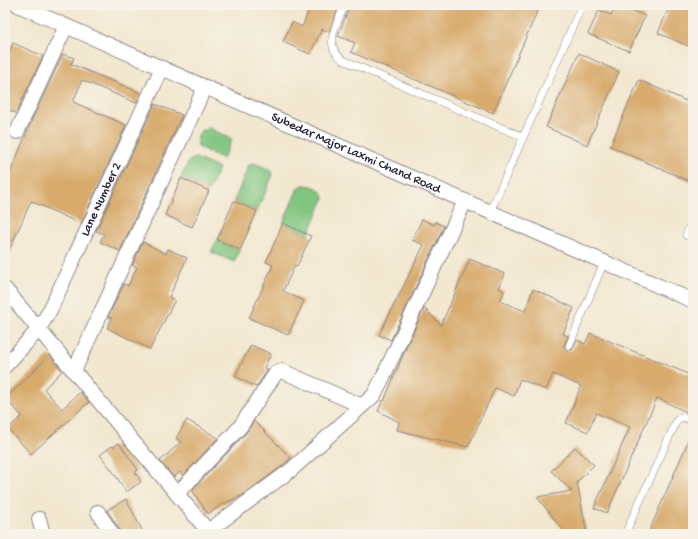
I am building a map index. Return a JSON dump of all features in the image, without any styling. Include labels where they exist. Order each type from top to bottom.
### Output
[{"type":"street","name":"Subedar Major Laxmi Chand Road","points":[[18,5],[693,301]]},
{"type":"street","points":[[17,132],[66,26]]},
{"type":"street","name":"Lane Number 2","points":[[5,366],[39,329],[50,310],[162,68]]},
{"type":"street","points":[[74,371],[205,87]]},
{"type":"street","points":[[5,289],[177,494],[206,532],[291,470],[374,394],[384,377],[466,201]]},
{"type":"street","points":[[177,494],[240,427],[276,373],[282,371],[362,406]]},
{"type":"street","points":[[98,512],[112,534]]},
{"type":"street","points":[[39,519],[43,534]]},
{"type":"lane","points":[[345,5],[332,36],[332,45],[336,53],[343,60],[523,137]]},
{"type":"lane","points":[[490,212],[582,5]]},
{"type":"lane","points":[[693,219],[686,235],[693,238]]},
{"type":"lane","points":[[569,346],[604,262]]},
{"type":"lane","points":[[625,534],[677,420],[682,417],[693,421]]},
{"type":"green space","points":[[207,127],[232,139],[223,159],[198,147],[197,139],[201,130],[205,131]]},
{"type":"green space","points":[[195,158],[219,168],[209,191],[181,178],[188,162]]},
{"type":"green space","points":[[254,163],[271,170],[273,175],[257,211],[234,201],[249,165]]},
{"type":"green space","points":[[303,185],[320,190],[324,199],[308,235],[283,223],[298,188]]},
{"type":"green space","points":[[217,240],[240,250],[234,262],[211,252]]},
{"type":"building","points":[[311,5],[340,5],[329,32],[322,29],[310,54],[283,42],[292,22],[302,27]]},
{"type":"building","points":[[350,5],[540,5],[493,113],[351,52],[355,43],[338,36]]},
{"type":"building","points":[[616,5],[645,16],[629,51],[588,34],[599,10],[611,15]]},
{"type":"building","points":[[670,5],[693,5],[693,48],[658,33]]},
{"type":"building","points":[[13,43],[43,56],[16,113],[5,109],[5,62]]},
{"type":"building","points":[[579,53],[619,72],[587,145],[546,127]]},
{"type":"building","points":[[63,54],[74,58],[71,64],[141,93],[136,103],[82,80],[73,102],[126,125],[81,224],[31,201],[5,260],[5,187],[32,120]]},
{"type":"building","points":[[639,80],[693,104],[693,183],[610,146]]},
{"type":"building","points":[[155,104],[182,115],[120,251],[100,242],[104,234],[96,231]]},
{"type":"building","points":[[181,178],[209,191],[192,227],[165,215]]},
{"type":"building","points":[[234,201],[257,211],[240,250],[217,240]]},
{"type":"building","points":[[422,219],[434,225],[435,222],[444,226],[391,340],[379,335],[424,245],[412,240]]},
{"type":"building","points":[[283,223],[311,236],[283,291],[304,301],[288,335],[249,318],[273,265],[266,262]]},
{"type":"building","points":[[143,242],[166,254],[168,249],[187,258],[169,297],[175,300],[150,349],[107,328],[112,318],[108,317],[124,284],[128,286],[137,267],[132,265]]},
{"type":"building","points":[[470,259],[505,274],[499,288],[504,291],[500,301],[525,311],[533,289],[574,308],[563,334],[568,336],[564,346],[567,350],[572,350],[577,340],[585,344],[590,333],[693,376],[693,415],[657,398],[607,513],[594,508],[630,427],[596,413],[588,432],[566,423],[581,386],[553,374],[546,390],[520,379],[514,396],[495,388],[468,447],[397,430],[399,422],[378,411],[383,400],[384,401],[424,308],[441,325]]},
{"type":"building","points":[[251,345],[271,354],[264,368],[268,370],[256,387],[235,376]]},
{"type":"building","points":[[50,355],[62,371],[44,389],[62,409],[80,392],[89,402],[31,454],[8,429],[22,416],[5,399]]},
{"type":"building","points":[[187,420],[218,438],[183,476],[180,472],[174,477],[160,461],[181,442],[176,438]]},
{"type":"building","points":[[254,421],[291,458],[243,495],[221,505],[208,514],[192,490],[246,433]]},
{"type":"building","points":[[693,430],[693,534],[648,534]]},
{"type":"building","points":[[119,443],[138,470],[135,472],[141,482],[126,492],[100,455],[112,446],[113,447]]},
{"type":"building","points":[[575,447],[594,465],[577,482],[587,534],[566,534],[537,497],[572,491],[551,471]]},
{"type":"building","points":[[126,499],[144,534],[120,534],[119,529],[107,510]]}]
